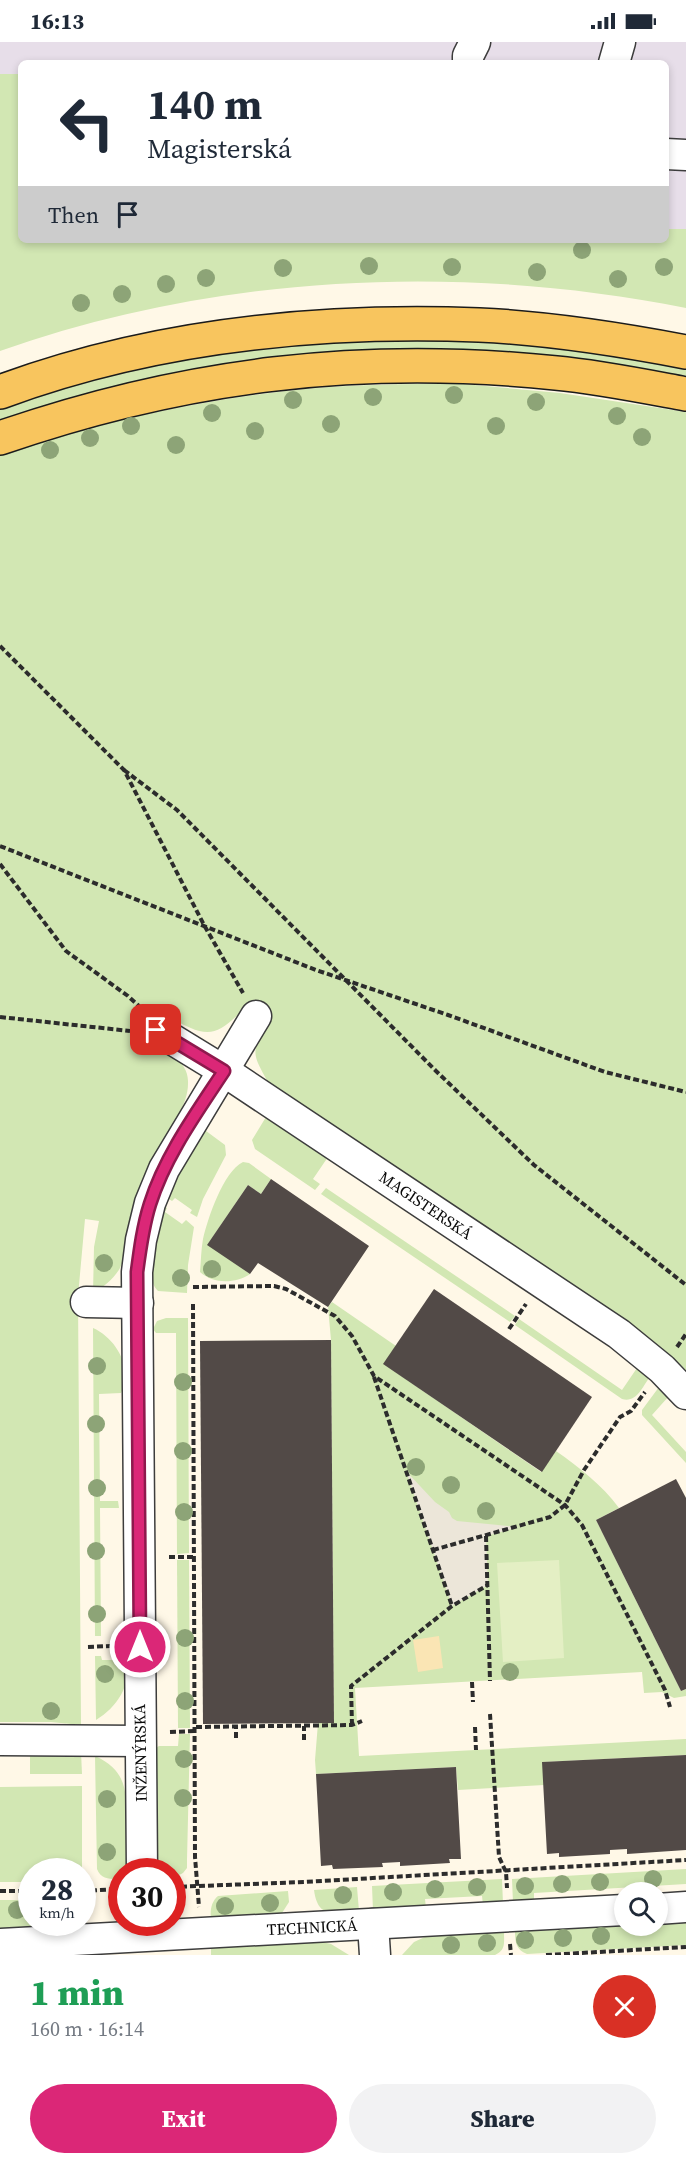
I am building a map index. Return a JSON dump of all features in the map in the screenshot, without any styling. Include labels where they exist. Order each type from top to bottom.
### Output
[{"type":"main road","points":[[0,392],[40,378],[117,357],[258,333],[335,326],[480,325],[563,332],[686,352]]},
{"type":"main road","points":[[0,438],[104,405],[181,387],[260,374],[337,367],[406,365],[558,373],[686,394]]},
{"type":"street","points":[[468,60],[475,42]]},
{"type":"street","points":[[615,60],[620,42]]},
{"type":"street","points":[[669,154],[686,155]]},
{"type":"street","name":"INŽENÝRSKÁ","points":[[143,1858],[151,1736],[137,1272],[141,1240],[150,1203],[164,1169],[256,1016]]},
{"type":"street","name":"MAGISTERSKÁ","points":[[145,1024],[224,1071],[619,1334],[662,1369],[686,1395]]},
{"type":"street","points":[[86,1302],[138,1303]]},
{"type":"street","points":[[0,1740],[151,1736]]},
{"type":"street","points":[[668,1908],[686,1907]]},
{"type":"street","name":"TECHNICKÁ","points":[[0,1944],[145,1938],[614,1911]]},
{"type":"street","points":[[373,1924],[375,1955]]},
{"type":"path","points":[[0,646],[124,770],[177,810],[436,1071],[534,1165],[686,1285]]},
{"type":"path","points":[[124,770],[204,925],[256,1016]]},
{"type":"path","points":[[0,846],[347,981],[605,1072],[686,1092]]},
{"type":"path","points":[[0,864],[66,951],[128,996],[145,1024]]},
{"type":"path","points":[[0,1017],[145,1024]]},
{"type":"path","points":[[193,1287],[263,1285],[286,1289],[334,1316],[352,1336],[374,1376],[452,1606]]},
{"type":"path","points":[[509,1329],[531,1296]]},
{"type":"path","points":[[193,1304],[197,1885],[202,1933]]},
{"type":"path","points":[[433,1550],[550,1517],[565,1505],[584,1470],[620,1417],[631,1412],[662,1369]]},
{"type":"path","points":[[374,1376],[565,1505],[582,1525],[665,1690],[670,1707]]},
{"type":"path","points":[[486,1536],[490,1681]]},
{"type":"path","points":[[162,1557],[195,1557]]},
{"type":"path","points":[[352,1725],[351,1686],[452,1606],[488,1585]]},
{"type":"path","points":[[88,1647],[120,1646]]},
{"type":"path","points":[[472,1682],[473,1702]]},
{"type":"path","points":[[490,1714],[499,1857],[506,1872],[511,1955]]},
{"type":"path","points":[[151,1736],[236,1726],[352,1725],[362,1720]]},
{"type":"path","points":[[303,1740],[304,1725]]},
{"type":"path","points":[[236,1726],[236,1738]]},
{"type":"path","points":[[475,1727],[476,1750]]},
{"type":"path","points":[[186,1886],[506,1872],[686,1860]]},
{"type":"path","points":[[0,1891],[18,1891]]},
{"type":"path","points":[[546,1955],[686,1947]]},
{"type":"shaded area","points":[[0,42],[686,42],[686,229],[669,229],[669,60],[18,60],[18,74],[0,74]]},
{"type":"shaded area","points":[[406,1471],[435,1502],[457,1521],[519,1527],[486,1536],[488,1585],[452,1606]]},
{"type":"green space","points":[[0,74],[18,74],[18,243],[669,243],[669,229],[686,229],[686,308],[601,294],[514,285],[427,282],[340,284],[253,292],[167,305],[83,325],[0,351]]},
{"type":"green space","points":[[339,338],[513,342],[686,366],[686,380],[482,356],[0,425],[0,409],[69,386],[152,366],[261,345]]},
{"type":"green space","points":[[463,384],[560,393],[686,412],[686,1377],[271,1087],[255,1053],[267,1019],[248,1004],[228,1024],[211,1032],[192,1029],[167,1016],[151,1038],[175,1056],[184,1067],[188,1081],[186,1098],[142,1182],[133,1206],[126,1254],[120,1268],[115,1276],[93,1293],[94,1247],[99,1221],[85,1219],[78,1296],[81,1725],[51,1722],[0,1722],[0,454],[21,446],[112,422],[235,398],[329,387]]},
{"type":"green space","points":[[266,1117],[328,1157],[313,1179],[320,1184],[315,1190],[255,1149],[252,1140]]},
{"type":"green space","points":[[202,1128],[225,1145],[226,1155],[203,1199],[197,1217],[190,1213],[192,1210],[175,1198],[172,1201],[166,1197]]},
{"type":"green space","points":[[243,1162],[249,1163],[271,1179],[261,1194],[248,1185],[208,1244],[250,1274],[238,1280],[218,1281],[200,1272],[203,1239],[223,1185],[229,1175]]},
{"type":"green space","points":[[326,1188],[515,1316],[510,1322],[321,1194]]},
{"type":"green space","points":[[163,1205],[167,1208],[165,1212],[182,1224],[186,1220],[194,1227],[188,1265],[187,1293],[158,1291],[153,1284],[152,1250]]},
{"type":"green space","points":[[332,1302],[396,1346],[384,1364],[541,1472],[556,1451],[605,1491],[619,1508],[596,1520],[681,1691],[686,1689],[686,1696],[674,1698],[662,1692],[644,1693],[642,1672],[355,1688],[359,1756],[686,1739],[686,1755],[543,1762],[544,1785],[458,1790],[456,1767],[316,1774],[318,1723],[334,1722],[331,1340],[328,1307]]},
{"type":"green space","points":[[166,1318],[188,1318],[189,1553],[177,1554],[176,1333],[156,1333],[153,1329],[157,1321]]},
{"type":"green space","points":[[519,1319],[622,1390],[637,1368],[649,1378],[635,1397],[622,1399],[515,1325]]},
{"type":"green space","points":[[93,1328],[109,1339],[115,1347],[124,1365],[125,1374],[121,1393],[99,1394],[100,1501],[118,1501],[119,1508],[100,1508],[101,1636],[95,1636]]},
{"type":"green space","points":[[659,1387],[669,1396],[652,1415],[686,1452],[686,1463],[642,1415],[642,1410]]},
{"type":"green space","points":[[177,1560],[189,1560],[190,1728],[178,1728]]},
{"type":"green space","points":[[559,1560],[564,1658],[503,1662],[497,1563]]},
{"type":"green space","points":[[95,1656],[101,1656],[102,1660],[124,1660],[127,1678],[116,1702],[96,1720]]},
{"type":"green space","points":[[179,1734],[190,1734],[186,1869],[186,1858],[156,1858],[154,1749],[159,1746],[178,1746]]},
{"type":"green space","points":[[81,1752],[82,1774],[30,1774],[30,1754]]},
{"type":"green space","points":[[95,1756],[114,1768],[123,1784],[127,1824],[127,1858],[108,1858],[108,1878],[97,1869]]},
{"type":"green space","points":[[82,1786],[82,1858],[18,1858],[18,1882],[0,1882],[0,1787]]},
{"type":"green space","points":[[686,1869],[686,1884],[614,1882],[614,1888],[534,1893],[534,1903],[513,1903],[512,1879]]},
{"type":"green space","points":[[502,1879],[503,1904],[483,1905],[482,1896],[425,1899],[426,1908],[373,1911],[372,1886]]},
{"type":"green space","points":[[357,1887],[359,1911],[342,1913],[329,1912],[319,1906],[314,1890]]},
{"type":"green space","points":[[288,1891],[289,1902],[282,1913],[274,1916],[211,1920],[212,1906],[218,1896]]},
{"type":"green space","points":[[0,1900],[18,1900],[18,1930],[0,1931]]},
{"type":"green space","points":[[686,1922],[686,1945],[527,1954],[518,1948],[515,1939],[515,1931],[614,1926],[614,1936],[668,1936],[668,1923]]},
{"type":"green space","points":[[504,1932],[503,1948],[495,1955],[402,1955],[414,1942],[427,1936]]},
{"type":"green space","points":[[322,1942],[331,1944],[349,1955],[211,1955],[211,1948]]},
{"type":"sand","points":[[439,1636],[443,1668],[418,1672],[413,1640]]},
{"type":"building","points":[[271,1179],[369,1246],[328,1307],[258,1263],[250,1274],[207,1245],[248,1185],[261,1194]]},
{"type":"building","points":[[434,1289],[592,1397],[542,1472],[383,1364]]},
{"type":"building","points":[[331,1340],[334,1723],[203,1724],[200,1341]]},
{"type":"building","points":[[676,1479],[686,1498],[686,1689],[681,1691],[596,1520]]},
{"type":"building","points":[[686,1755],[686,1850],[627,1854],[627,1849],[610,1850],[610,1854],[559,1857],[559,1853],[547,1854],[542,1762]]},
{"type":"building","points":[[456,1767],[461,1859],[449,1859],[450,1863],[400,1866],[400,1862],[382,1863],[383,1867],[333,1869],[332,1865],[321,1866],[316,1774]]},
{"type":"route","points":[[140,1647],[137,1272],[141,1240],[150,1203],[164,1169],[224,1071],[156,1030]]}]
